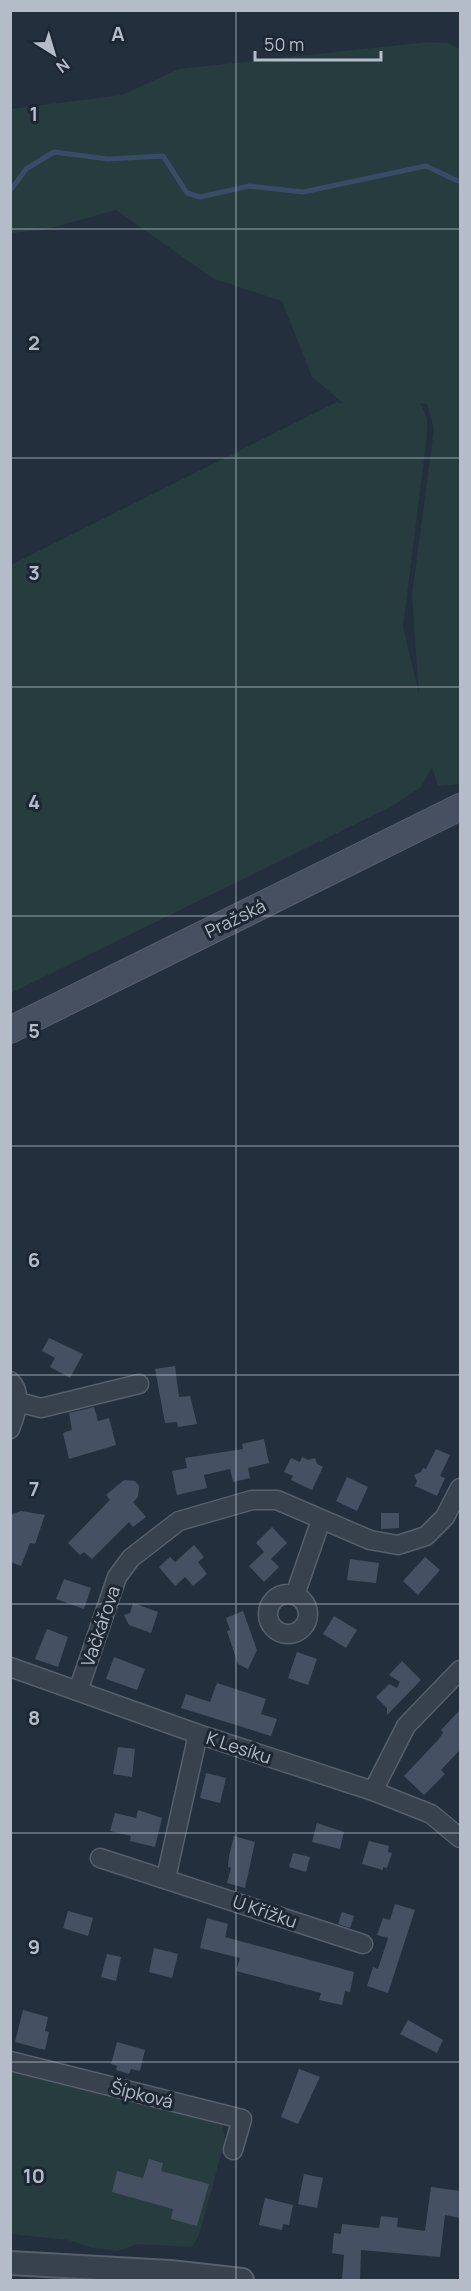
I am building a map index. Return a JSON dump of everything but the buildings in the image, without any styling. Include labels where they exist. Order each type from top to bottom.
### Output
[{"type":"main road","name":"Pražská","points":[[10,1030],[460,807]]},
{"type":"street","points":[[10,1381],[14,1385],[18,1402],[10,1429]]},
{"type":"street","points":[[18,1402],[41,1408],[139,1384]]},
{"type":"street","name":"Vačkářova","points":[[78,1691],[117,1577],[131,1558],[179,1521],[252,1500],[277,1500],[370,1540],[398,1545],[426,1536],[445,1517],[460,1488]]},
{"type":"street","points":[[295,1595],[321,1520]]},
{"type":"street","name":"K Lesíku","points":[[10,1667],[198,1734],[373,1791],[431,1814],[460,1838]]},
{"type":"street","points":[[373,1791],[406,1726],[460,1670]]},
{"type":"street","points":[[166,1878],[198,1734]]},
{"type":"street","name":"U Křížku","points":[[100,1858],[363,1944]]},
{"type":"street","name":"Šípková","points":[[10,2061],[242,2119],[233,2150]]},
{"type":"street","points":[[10,2263],[170,2272],[242,2280]]},
{"type":"green space","points":[[428,42],[447,43],[460,49],[460,784],[438,786],[432,767],[421,787],[394,805],[11,993],[11,565],[337,402],[344,404],[312,377],[282,301],[214,279],[116,210],[44,230],[11,233],[11,109],[122,95],[179,69]],"holes":[[[420,403],[427,404],[434,429],[412,596],[419,695],[403,626],[427,436],[427,418]]]},
{"type":"green space","points":[[11,2061],[221,2113],[225,2140],[199,2235],[192,2247],[137,2244],[119,2251],[92,2248],[69,2240],[11,2234]]},
{"type":"waterway","points":[[10,191],[26,169],[54,152],[108,159],[163,156],[187,193],[200,197],[249,186],[303,192],[426,166],[460,182]]}]
